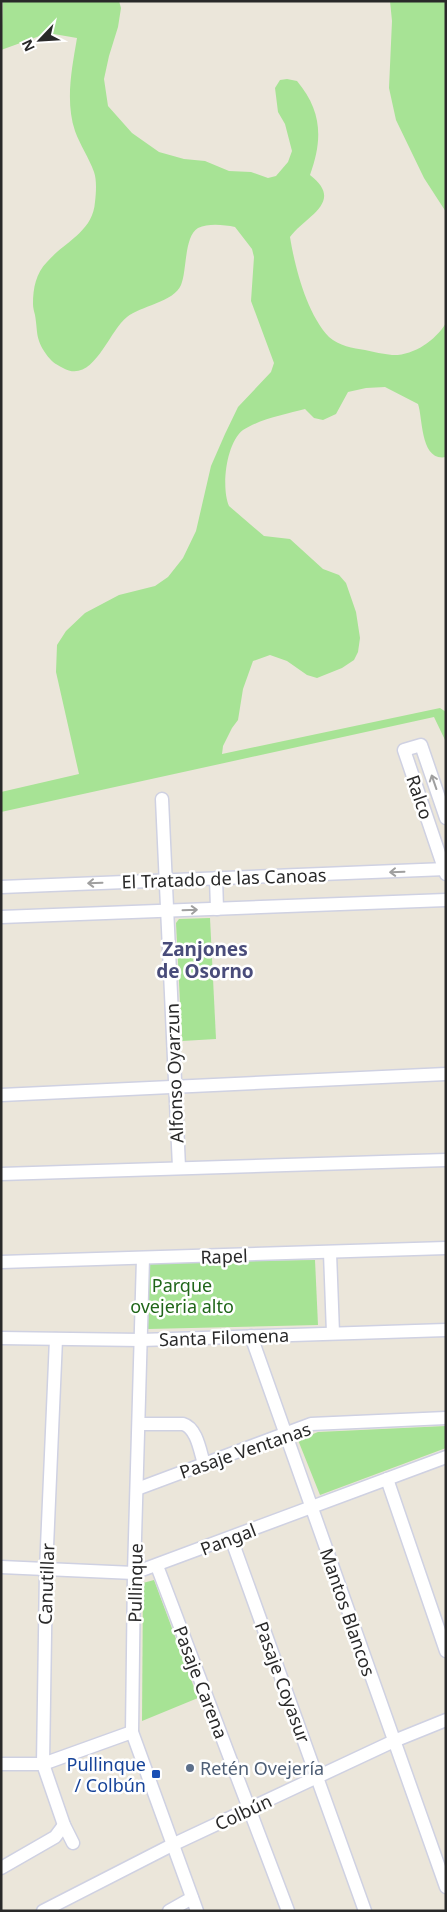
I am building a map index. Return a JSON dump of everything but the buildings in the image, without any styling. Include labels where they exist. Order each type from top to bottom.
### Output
[{"type":"street","name":"Ralco","points":[[445,871],[404,750],[421,746],[446,818]]},
{"type":"street","name":"Alfonso Oyarzun","points":[[162,799],[178,1167]]},
{"type":"street","name":"El Tratado de las Canoas","points":[[1,887],[445,871]]},
{"type":"street","points":[[216,878],[217,909]]},
{"type":"street","name":"El Tratado de las Canoas","points":[[1,917],[446,900]]},
{"type":"street","points":[[1,1095],[446,1074]]},
{"type":"street","points":[[1,1174],[446,1160]]},
{"type":"street","name":"Rapel","points":[[1,1262],[446,1248]]},
{"type":"street","points":[[330,1253],[332,1333]]},
{"type":"street","name":"Pullinque","points":[[143,1258],[134,1573],[132,1732],[197,1911]]},
{"type":"street","name":"Santa Filomena","points":[[1,1338],[141,1340],[446,1330]]},
{"type":"street","name":"Mantos Blancos","points":[[251,1336],[446,1887]]},
{"type":"street","name":"Canutillar","points":[[56,1339],[46,1570],[43,1764],[64,1825],[73,1843]]},
{"type":"street","name":"Pasaje Ventanas","points":[[137,1489],[312,1424],[446,1418]]},
{"type":"street","points":[[139,1424],[183,1424],[189,1427],[194,1432],[204,1464]]},
{"type":"street","name":"Pangal","points":[[1,1567],[134,1573],[446,1458]]},
{"type":"street","points":[[387,1480],[446,1651]]},
{"type":"street","name":"Pasaje Coyasur","points":[[230,1538],[365,1911]]},
{"type":"street","name":"Pasaje Carena","points":[[157,1566],[288,1911]]},
{"type":"street","name":"Colbún","points":[[43,1911],[172,1845],[318,1778],[394,1740],[446,1720]]},
{"type":"street","points":[[1,1764],[43,1764],[132,1732]]},
{"type":"street","points":[[1,1868],[55,1837],[64,1825]]},
{"type":"street","points":[[169,1911],[192,1898]]},
{"type":"green space","points":[[3,1],[119,1],[121,8],[118,27],[104,79],[108,106],[132,133],[159,152],[184,159],[205,161],[229,171],[251,172],[268,178],[276,176],[288,162],[292,151],[285,124],[278,112],[275,88],[280,80],[297,81],[316,114],[318,126],[317,149],[310,175],[320,185],[324,193],[323,201],[319,208],[290,237],[303,290],[314,316],[329,337],[342,345],[392,355],[408,353],[423,346],[436,336],[446,323],[446,457],[438,457],[431,453],[427,446],[418,404],[385,387],[366,388],[348,392],[336,414],[323,420],[314,418],[305,409],[257,423],[243,430],[237,436],[229,455],[225,477],[225,488],[229,506],[264,536],[290,539],[323,569],[339,575],[346,583],[356,612],[360,638],[358,652],[354,660],[342,668],[317,678],[307,675],[287,661],[270,655],[253,661],[243,689],[238,720],[223,746],[222,754],[440,708],[446,712],[446,742],[434,717],[1,812],[1,792],[79,774],[56,672],[57,645],[66,631],[85,613],[119,595],[155,586],[168,577],[183,558],[196,531],[211,466],[225,434],[238,407],[271,372],[274,363],[251,301],[254,257],[252,249],[235,227],[216,225],[202,226],[193,232],[188,246],[183,279],[177,291],[164,300],[127,317],[91,363],[83,369],[74,371],[58,365],[46,354],[38,339],[33,307],[36,281],[43,266],[77,236],[89,221],[95,202],[96,179],[75,131],[70,108],[70,84],[77,38],[48,33],[1,50]]},
{"type":"green space","points":[[390,1],[446,1],[446,212],[424,178],[396,120],[389,88],[392,21]]},
{"type":"green space","points":[[210,918],[216,1039],[182,1041],[176,923],[179,919]]},
{"type":"green space","name":"Parque ovejeria alto","points":[[315,1260],[318,1325],[148,1329],[149,1262]]},
{"type":"green space","points":[[446,1426],[446,1448],[320,1495],[298,1440],[318,1432]]},
{"type":"green space","points":[[154,1580],[198,1698],[142,1721],[143,1583]]},
{"type":"place","name":"Retén Ovejería","points":[[190,1768]]},
{"type":"place","name":"Pullinque / Colbún","points":[[156,1774]]},
{"type":"district","name":"Zanjones de Osorno","points":[[205,960]]}]
